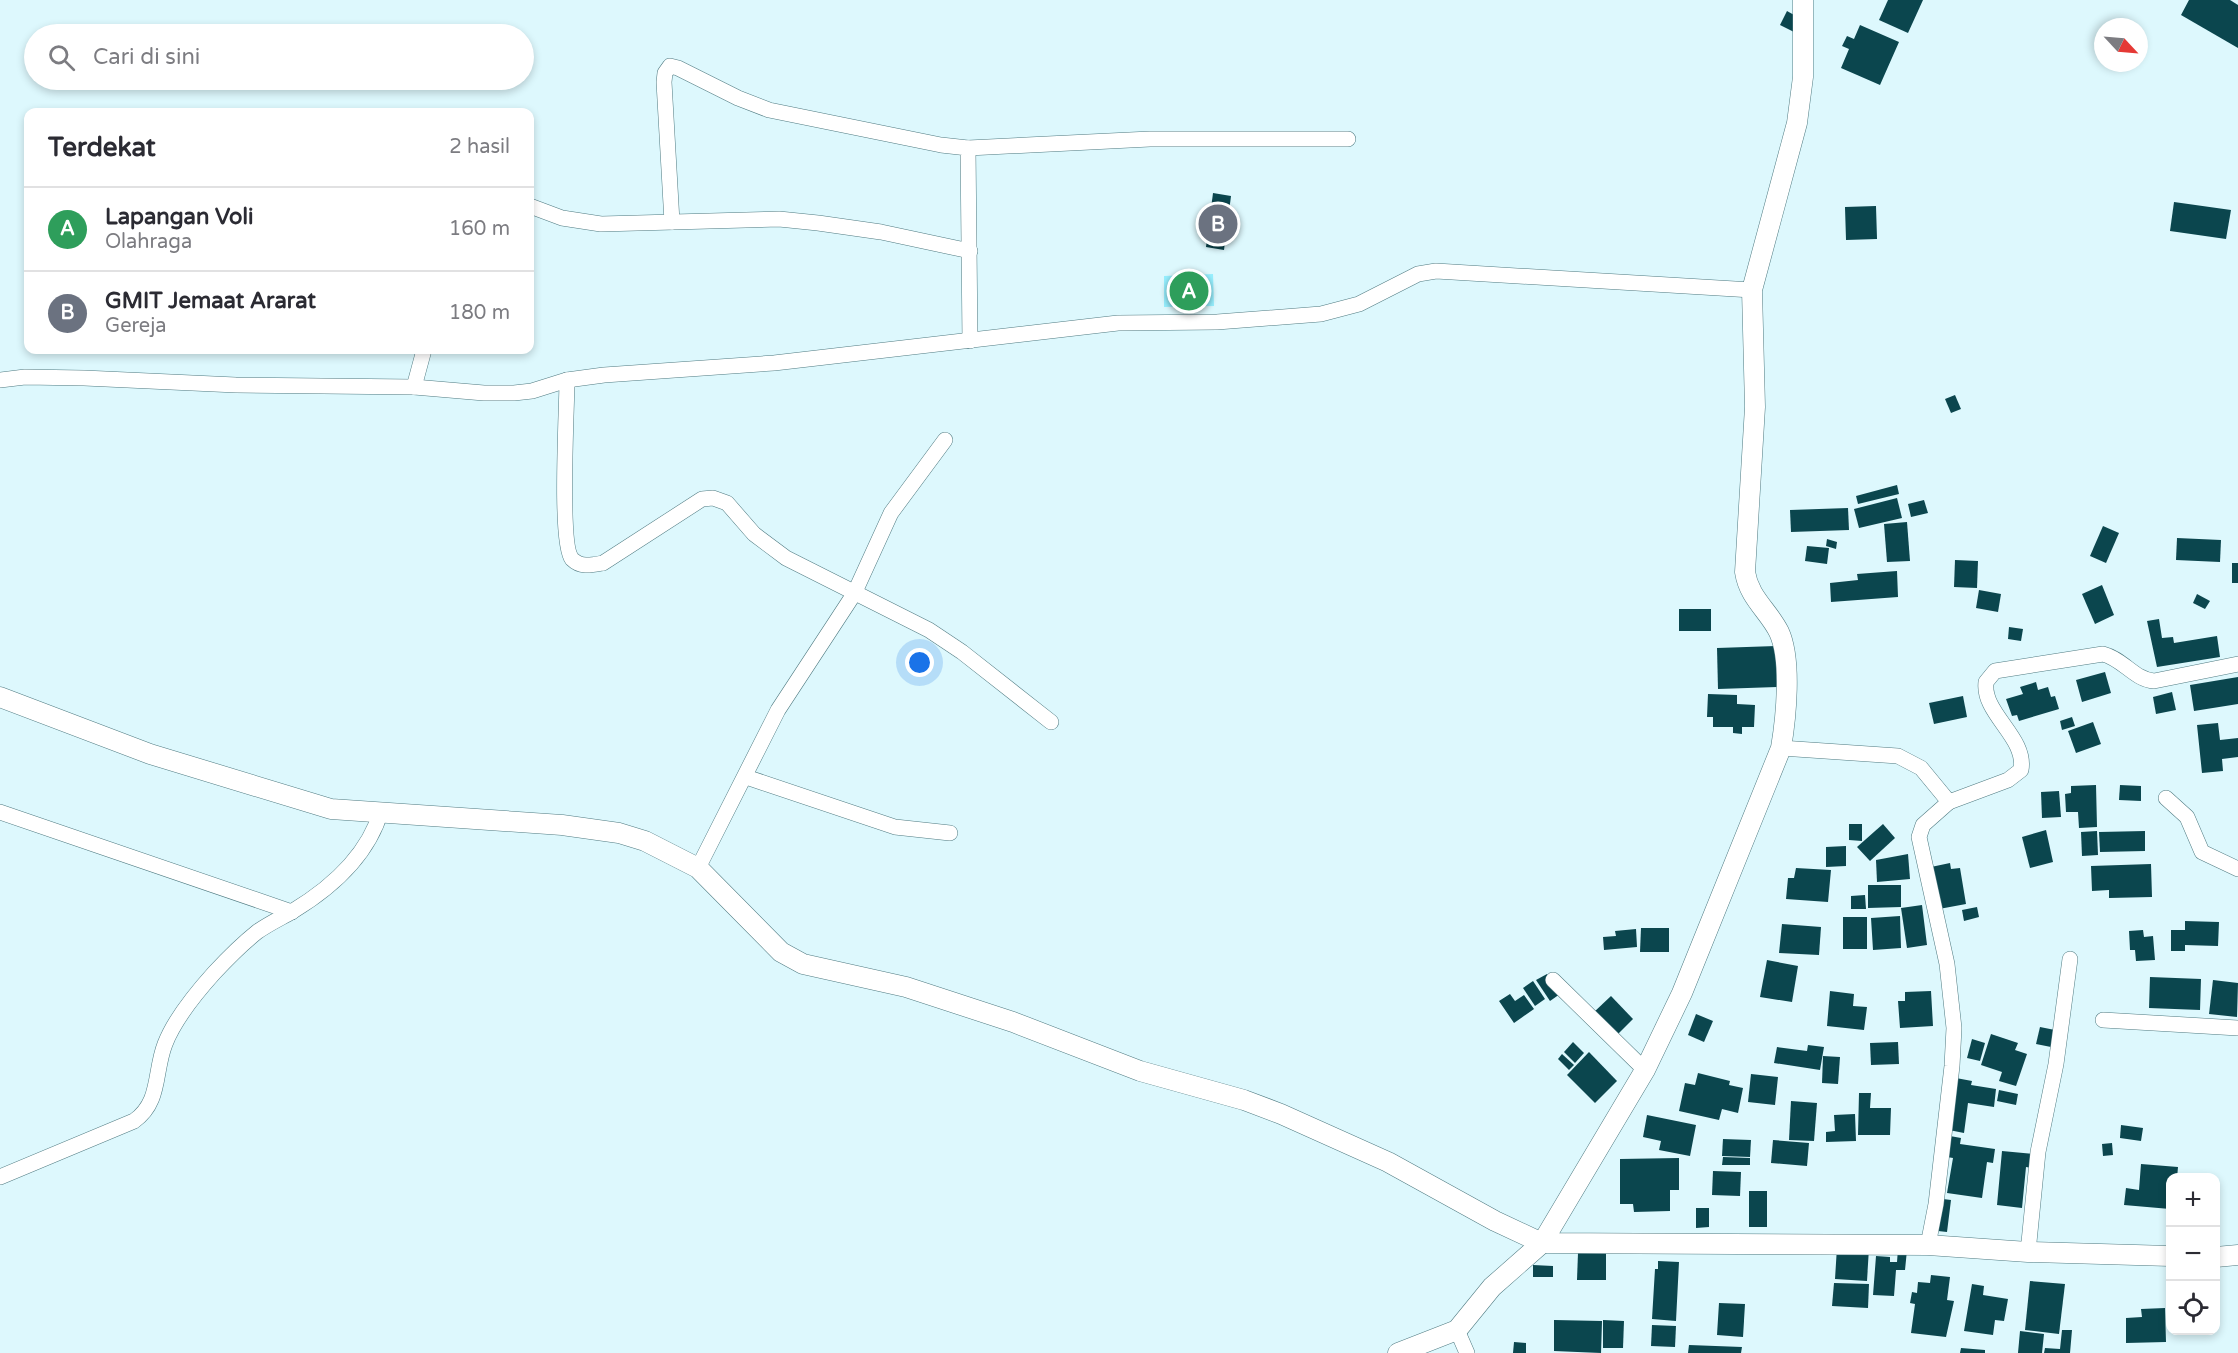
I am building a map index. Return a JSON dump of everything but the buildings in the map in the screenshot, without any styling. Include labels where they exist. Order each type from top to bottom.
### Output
[{"type":"street","points":[[1398,1353],[1457,1330],[1492,1287],[1542,1243],[1645,1070],[1682,993],[1781,748],[1787,705],[1783,644],[1778,631],[1752,596],[1745,572],[1755,407],[1752,291],[1797,123],[1803,77],[1803,0]]},
{"type":"street","points":[[672,222],[664,82],[665,73],[670,66],[769,110],[921,142],[968,148],[1150,139],[1348,139]]},
{"type":"street","points":[[968,148],[970,341]]},
{"type":"street","points":[[534,208],[562,218],[590,223],[779,219],[880,232],[970,251]]},
{"type":"street","points":[[0,380],[37,377],[236,385],[414,387],[514,393],[532,391],[567,380],[678,367],[774,363],[833,354],[970,341],[1118,323],[1217,322],[1322,314],[1359,304],[1418,274],[1436,271],[1752,291]]},
{"type":"street","points":[[414,387],[423,354]]},
{"type":"street","points":[[567,380],[565,504],[569,554],[576,562],[583,565],[603,562],[702,500],[713,498],[727,503],[754,534],[786,558],[928,630],[962,652],[1051,722]]},
{"type":"street","points":[[698,868],[778,710],[854,594],[891,513],[945,441]]},
{"type":"street","points":[[1928,1245],[1937,1193],[1952,1066],[1954,1028],[1947,964],[1919,837],[1923,825],[1949,802],[2008,780],[2021,770],[2020,754],[1987,697],[1986,682],[1995,671],[2103,654],[2122,662],[2141,679],[2154,681],[2238,664]]},
{"type":"street","points":[[0,697],[150,754],[331,809],[561,825],[619,833],[645,841],[698,868],[781,952],[803,964],[906,987],[1013,1022],[1140,1071],[1263,1107],[1388,1162],[1495,1221],[1542,1243],[1928,1245],[2028,1252],[2166,1256]]},
{"type":"street","points":[[1781,748],[1898,756],[1921,768],[1949,802]]},
{"type":"street","points":[[746,777],[895,827],[950,833]]},
{"type":"street","points":[[2166,798],[2187,817],[2202,852],[2238,869]]},
{"type":"street","points":[[0,1177],[134,1121],[144,1114],[154,1096],[158,1067],[176,1022],[214,973],[258,932],[311,900],[345,871],[375,830],[381,811]]},
{"type":"street","points":[[0,812],[292,912]]},
{"type":"street","points":[[2028,1252],[2038,1152],[2056,1064],[2070,959]]},
{"type":"street","points":[[1553,980],[1645,1070]]},
{"type":"street","points":[[2103,1020],[2238,1028]]},
{"type":"street","points":[[2220,1257],[2238,1255]]},
{"type":"street","points":[[1457,1330],[1467,1353]]},
{"type":"shaded area","points":[[1213,274],[1214,306],[1164,307],[1164,276]]},
{"type":"place","name":"GMIT Jemaat Ararat","points":[[1218,224]]},
{"type":"place","name":"Lapangan Voli","points":[[1189,291]]}]
